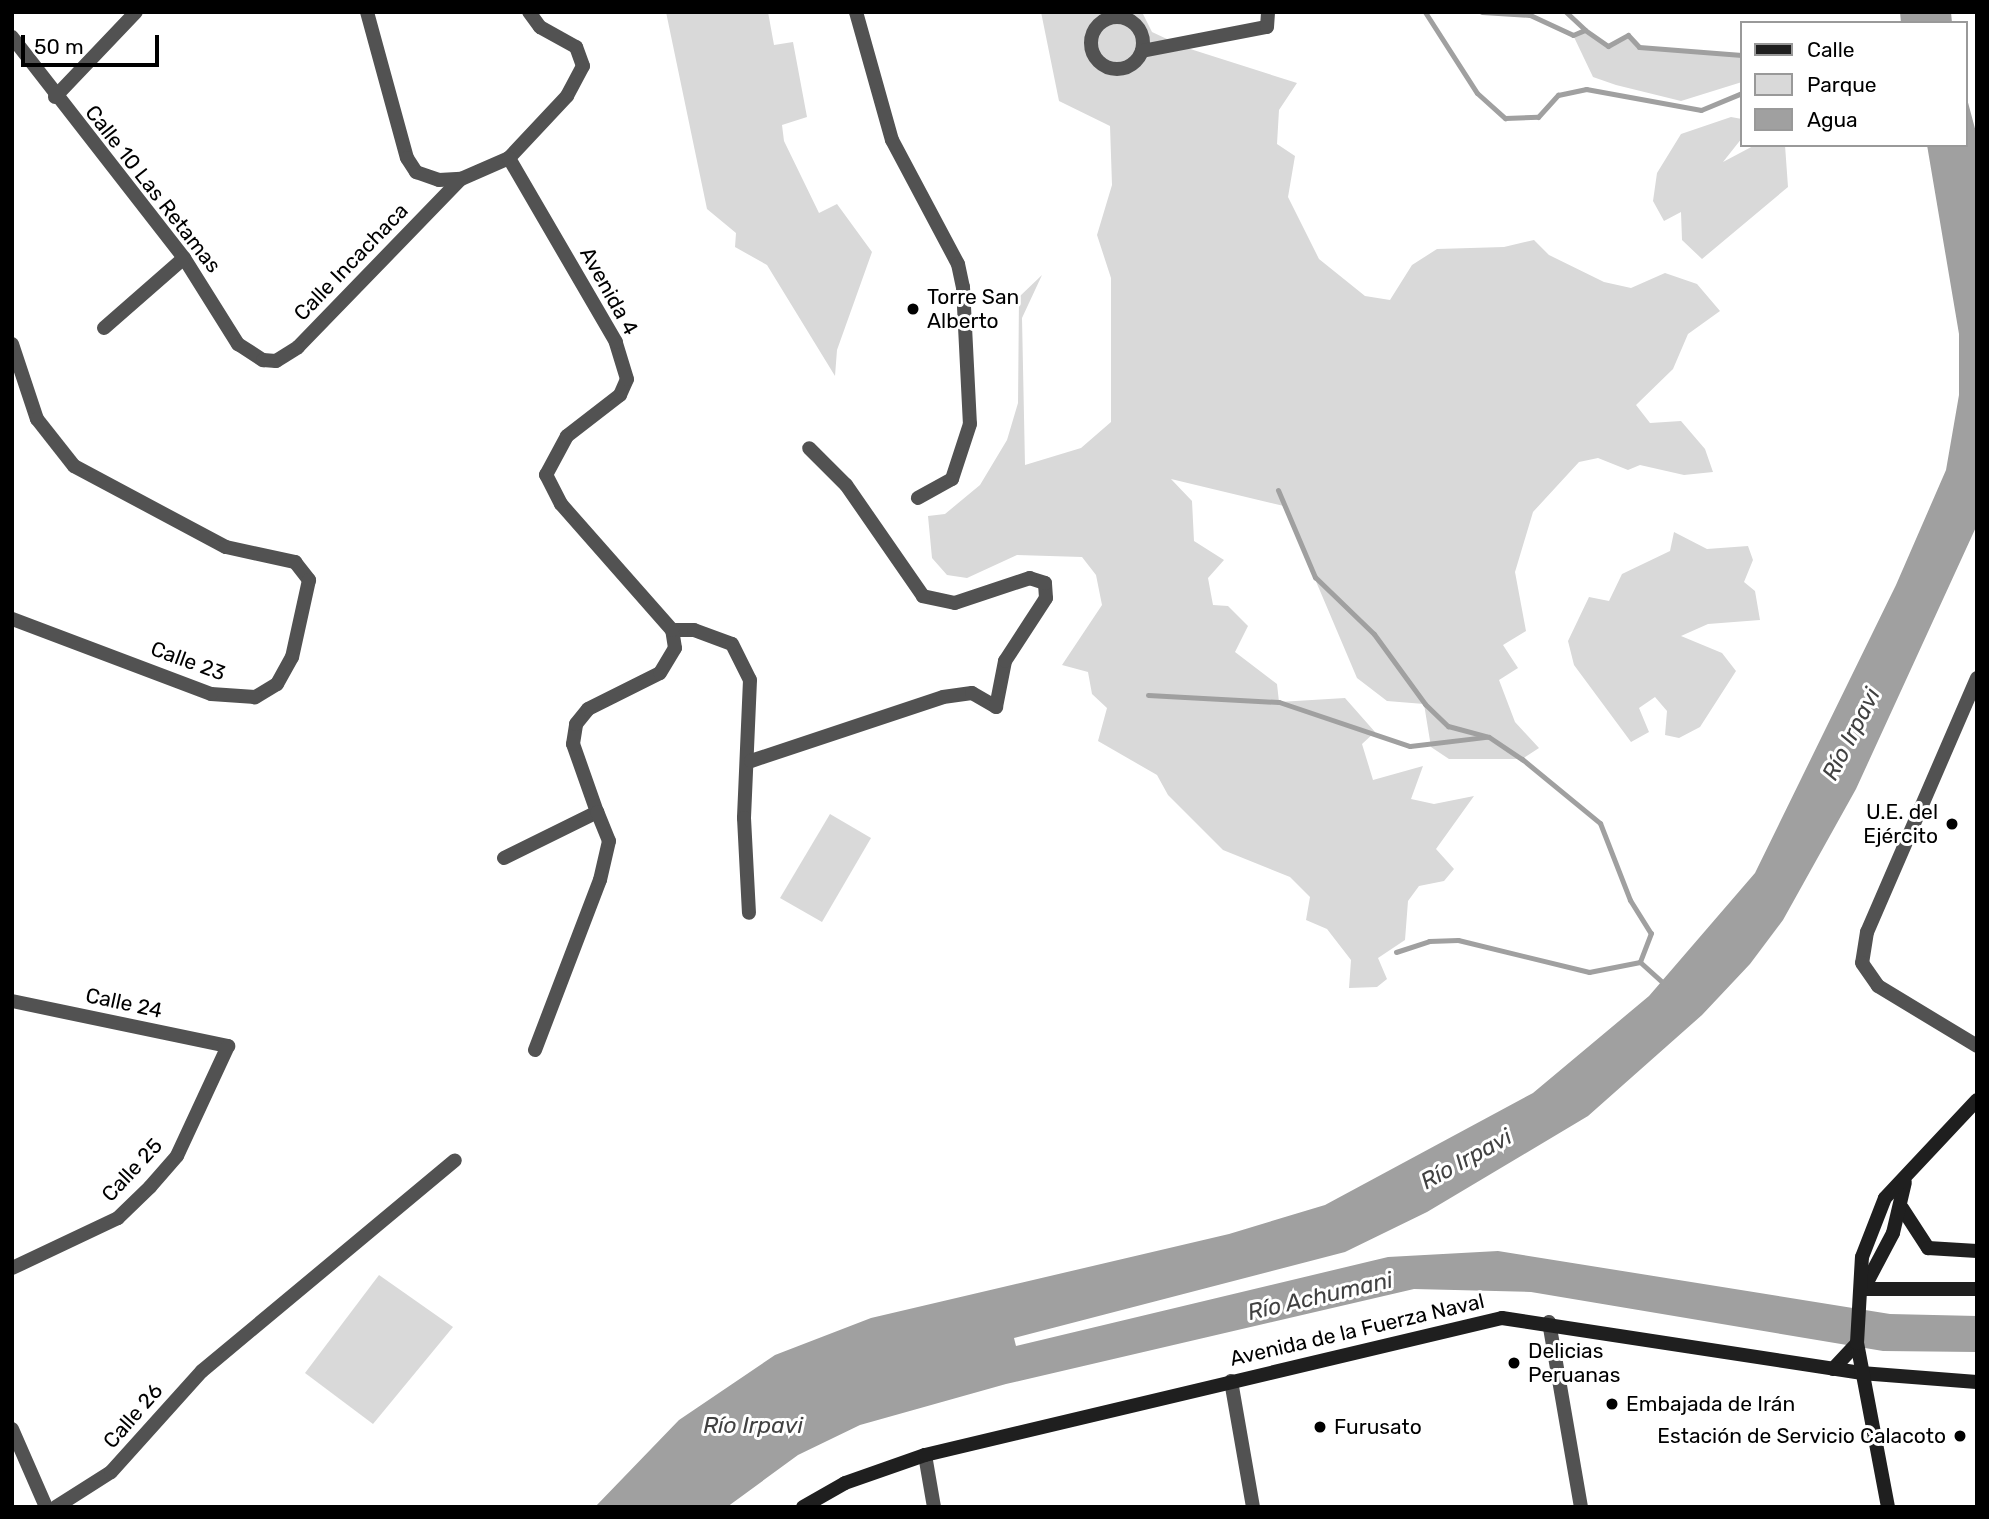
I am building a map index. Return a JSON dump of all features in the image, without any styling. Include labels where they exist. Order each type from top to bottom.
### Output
[{"type":"main road","points":[[1888,1507],[1855,1348],[1868,1234],[1885,1198],[1905,1182],[1976,1102]]},
{"type":"main road","points":[[1862,1295],[1902,1208],[1905,1182]]},
{"type":"main road","points":[[1902,1208],[1928,1248],[1977,1251]]},
{"type":"main road","points":[[1862,1295],[1977,1289]]},
{"type":"main road","name":"Avenida de la Fuerza Naval","points":[[803,1507],[845,1483],[925,1455],[1470,1323],[1549,1322],[1861,1374],[1977,1382]]},
{"type":"main road","points":[[1833,1369],[1855,1348]]},
{"type":"street","points":[[55,97],[136,12]]},
{"type":"street","points":[[368,12],[407,158],[424,178],[461,179],[509,158],[567,96],[583,66],[576,47],[540,27],[529,12]]},
{"type":"street","points":[[856,12],[892,141],[958,264],[963,287],[970,424],[952,479],[918,498]]},
{"type":"street","points":[[1142,51],[1137,27],[1114,15],[1093,31],[1094,56],[1115,69],[1132,65],[1142,51],[1267,27],[1268,12]]},
{"type":"street","name":"Calle 10 Las Retamas","points":[[12,37],[55,97],[184,258],[237,344],[263,360]]},
{"type":"street","name":"Avenida 4","points":[[509,158],[616,342],[627,379],[620,395],[567,436],[546,475],[561,504],[671,630]]},
{"type":"street","name":"Calle Incachaca","points":[[263,360],[276,361],[298,347],[461,179]]},
{"type":"street","points":[[104,328],[184,258]]},
{"type":"street","name":"Calle 23","points":[[12,344],[37,419],[74,466],[226,547],[295,562],[309,580],[292,657],[277,684],[255,696],[211,694],[12,619]]},
{"type":"street","points":[[751,761],[943,697],[972,693],[996,707],[1005,660],[1046,598],[1045,583],[1030,578],[955,603],[923,596],[846,485],[808,448]]},
{"type":"street","points":[[535,1050],[600,880],[609,841],[573,744],[576,724],[588,709],[660,673],[675,648],[671,630],[717,637],[742,658],[750,680],[751,761],[744,818],[749,913]]},
{"type":"street","points":[[1977,678],[1867,932],[1862,963],[1878,986],[1977,1046]]},
{"type":"street","points":[[504,858],[597,812]]},
{"type":"street","name":"Calle 24","points":[[12,1001],[228,1046]]},
{"type":"street","name":"Calle 25","points":[[12,1268],[118,1218],[150,1186],[177,1156],[228,1046]]},
{"type":"street","name":"Calle 26","points":[[56,1507],[141,1444],[202,1371],[455,1160]]},
{"type":"street","points":[[1549,1322],[1581,1507]]},
{"type":"street","points":[[1231,1381],[1254,1507]]},
{"type":"street","points":[[12,1429],[46,1507]]},
{"type":"street","points":[[925,1455],[934,1507]]},
{"type":"green space","points":[[666,12],[768,12],[774,45],[793,42],[807,117],[782,125],[784,141],[819,213],[837,204],[872,252],[837,350],[835,376],[767,265],[735,247],[736,233],[707,209]]},
{"type":"green space","points":[[1041,12],[1142,12],[1152,32],[1184,47],[1297,83],[1279,110],[1277,144],[1295,156],[1288,197],[1319,259],[1365,296],[1390,300],[1412,265],[1437,249],[1504,247],[1534,240],[1549,255],[1604,282],[1631,288],[1665,273],[1697,284],[1720,311],[1688,334],[1673,369],[1636,405],[1650,423],[1681,421],[1705,449],[1713,472],[1684,475],[1640,465],[1628,470],[1598,458],[1579,462],[1533,512],[1515,572],[1526,631],[1503,645],[1518,668],[1499,680],[1515,722],[1539,748],[1522,759],[1449,759],[1431,747],[1424,704],[1387,701],[1357,678],[1284,506],[1171,479],[1192,501],[1194,541],[1224,560],[1208,578],[1213,605],[1228,606],[1248,626],[1235,652],[1277,684],[1279,702],[1345,698],[1375,732],[1362,744],[1373,780],[1423,766],[1411,799],[1434,804],[1474,796],[1436,849],[1454,869],[1444,881],[1419,886],[1408,901],[1405,940],[1378,958],[1387,979],[1377,987],[1349,988],[1351,960],[1327,929],[1306,920],[1310,897],[1290,877],[1223,850],[1168,795],[1157,775],[1098,741],[1107,708],[1092,694],[1088,672],[1062,665],[1102,605],[1096,575],[1082,557],[1017,555],[967,578],[947,575],[932,558],[928,516],[945,514],[980,485],[1007,440],[1018,403],[1019,297],[1042,275],[1022,318],[1025,465],[1081,448],[1111,422],[1111,278],[1097,235],[1112,185],[1110,126],[1059,101]]},
{"type":"green space","points":[[1585,30],[1608,46],[1628,35],[1640,47],[1741,55],[1741,82],[1681,101],[1616,85],[1593,77],[1573,35]]},
{"type":"green space","points":[[1731,117],[1741,119],[1741,139],[1723,162],[1751,147],[1785,147],[1788,187],[1702,259],[1682,240],[1681,212],[1664,221],[1653,201],[1657,173],[1681,134]]},
{"type":"green space","points":[[1674,532],[1707,549],[1748,546],[1753,560],[1744,582],[1755,591],[1760,620],[1708,624],[1681,636],[1722,653],[1736,671],[1700,727],[1679,738],[1665,735],[1667,711],[1655,697],[1639,708],[1649,732],[1631,742],[1574,665],[1568,641],[1589,597],[1609,601],[1622,574],[1670,551]]},
{"type":"green space","points":[[830,814],[871,838],[822,922],[780,898]]},
{"type":"green space","points":[[379,1275],[453,1327],[373,1424],[305,1373]]},
{"type":"water","points":[[1900,12],[1951,12],[1952,21],[1901,21]]},
{"type":"water","name":"Río Irpavi","points":[[1968,102],[1977,136],[1977,525],[1856,789],[1783,920],[1750,964],[1702,1015],[1588,1116],[1427,1212],[1345,1252],[1014,1338],[1016,1346],[1388,1257],[1498,1251],[1890,1314],[1977,1316],[1977,1352],[1883,1351],[1531,1292],[1414,1289],[1006,1384],[860,1425],[798,1455],[727,1507],[595,1507],[679,1420],[775,1355],[871,1318],[1229,1234],[1325,1205],[1533,1093],[1649,996],[1755,873],[1896,585],[1946,470],[1959,395],[1959,334],[1927,147],[1968,147]]},
{"type":"waterway","points":[[1425,12],[1477,93],[1505,118],[1538,117],[1558,95],[1586,89],[1701,110],[1741,93]]},
{"type":"waterway","points":[[1482,12],[1530,15],[1573,35],[1585,30],[1608,46],[1628,35],[1639,47],[1741,55]]},
{"type":"waterway","points":[[1566,12],[1585,30]]},
{"type":"waterway","points":[[1278,490],[1315,577],[1374,634],[1425,704],[1448,726],[1489,737],[1522,759],[1600,823],[1630,900],[1651,933],[1640,962],[1667,986]]},
{"type":"waterway","points":[[1148,695],[1279,702],[1410,746],[1486,737]]},
{"type":"waterway","points":[[1396,952],[1429,941],[1458,940],[1589,972],[1640,962]]},
{"type":"place","name":"Torre San Alberto","points":[[913,309]]},
{"type":"place","name":"U.E. del Ejército","points":[[1952,824]]},
{"type":"place","name":"Delicias Peruanas","points":[[1514,1363]]},
{"type":"place","name":"Embajada de Irán","points":[[1612,1404]]},
{"type":"place","name":"Furusato","points":[[1320,1427]]},
{"type":"place","name":"Estación de Servicio Calacoto","points":[[1960,1436]]},
{"type":"water label","name":"Río Achumani","points":[[1320,1296]]}]
